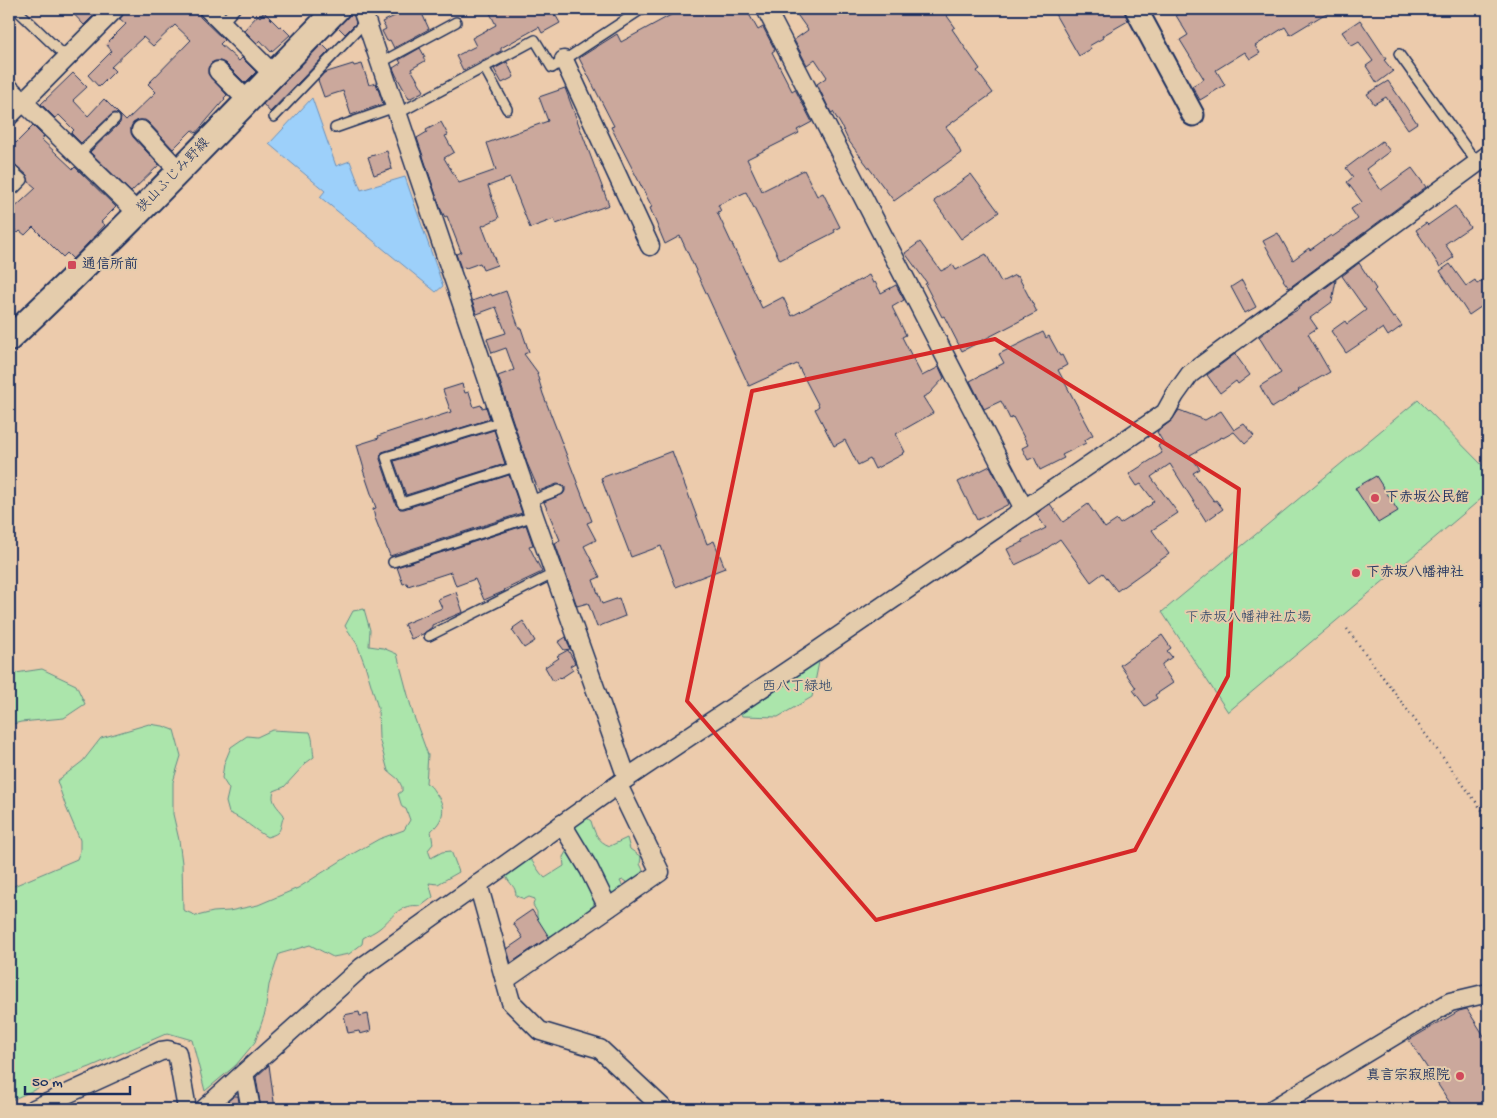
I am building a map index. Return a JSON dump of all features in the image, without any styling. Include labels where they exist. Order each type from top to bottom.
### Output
[{"type":"main road","name":"狭山ふじみ野線","points":[[9,339],[138,214],[336,9]]},
{"type":"street","points":[[208,9],[273,74]]},
{"type":"street","points":[[766,9],[1024,509]]},
{"type":"street","points":[[1136,9],[1193,115]]},
{"type":"street","points":[[9,116],[67,58],[108,11]]},
{"type":"street","points":[[364,15],[555,574],[622,782],[660,872],[505,980]]},
{"type":"street","points":[[564,60],[650,246]]},
{"type":"street","points":[[218,71],[247,100]]},
{"type":"street","points":[[9,88],[138,214]]},
{"type":"street","points":[[141,130],[179,171]]},
{"type":"street","points":[[204,1109],[362,966],[622,782],[822,648],[1165,413],[1190,374],[1483,159]]},
{"type":"street","points":[[562,824],[589,869],[608,908]]},
{"type":"street","points":[[478,884],[511,1002],[540,1031],[600,1049],[664,1109]]},
{"type":"street","points":[[1273,1109],[1450,1002],[1488,993]]},
{"type":"street","points":[[34,1109],[161,1051],[168,1050],[177,1053],[188,1109]]},
{"type":"street","points":[[244,1073],[250,1109]]},
{"type":"lane","points":[[16,9],[67,58]]},
{"type":"lane","points":[[222,23],[235,9]]},
{"type":"lane","points":[[335,128],[396,110],[535,40],[552,68],[642,9]]},
{"type":"lane","points":[[274,117],[364,15]]},
{"type":"lane","points":[[380,63],[456,22]]},
{"type":"lane","points":[[1399,54],[1483,159]]},
{"type":"lane","points":[[484,67],[507,109]]},
{"type":"lane","points":[[78,155],[115,119]]},
{"type":"lane","points":[[9,167],[23,180],[14,189]]},
{"type":"lane","points":[[503,421],[386,457],[402,503],[518,466]]},
{"type":"lane","points":[[393,562],[532,508],[559,490]]},
{"type":"lane","points":[[429,636],[555,574]]},
{"type":"path","points":[[1347,629],[1488,818]]},
{"type":"highlighted area","points":[[995,339],[1239,489],[1228,676],[1135,850],[876,920],[687,701],[752,391]]},
{"type":"green space","name":"下赤坂八幡神社広場","points":[[1418,400],[1488,471],[1488,493],[1228,712],[1162,612]]},
{"type":"green space","points":[[364,609],[370,630],[369,646],[383,648],[397,654],[413,714],[428,755],[426,783],[432,788],[442,805],[441,819],[431,831],[433,844],[428,850],[431,858],[442,852],[451,851],[459,872],[438,884],[429,883],[433,897],[421,906],[402,908],[380,928],[363,938],[362,944],[349,954],[333,957],[310,945],[279,954],[269,985],[265,1013],[255,1042],[236,1065],[205,1091],[192,1040],[168,1033],[90,1067],[54,1080],[9,1101],[9,888],[77,859],[80,851],[80,840],[57,781],[83,761],[101,738],[149,724],[174,730],[181,756],[173,782],[173,814],[182,863],[183,910],[197,916],[258,905],[298,888],[379,839],[404,830],[410,820],[406,809],[402,807],[398,794],[402,791],[402,787],[398,779],[388,771],[379,738],[378,708],[357,644],[345,626],[353,611]]},
{"type":"green space","name":"西八丁緑地","points":[[820,657],[812,697],[778,717],[742,716],[736,707]]},
{"type":"green space","points":[[42,669],[76,685],[85,704],[64,718],[9,725],[9,674]]},
{"type":"green space","points":[[272,730],[310,732],[314,757],[284,787],[274,791],[274,801],[284,815],[278,832],[267,837],[229,813],[226,802],[229,789],[222,778],[224,764],[231,747],[247,736],[257,737]]},
{"type":"green space","points":[[583,815],[591,821],[597,836],[602,842],[610,846],[627,838],[630,849],[641,857],[640,864],[643,870],[635,885],[631,885],[623,880],[620,881],[625,891],[612,896],[572,827]]},
{"type":"green space","points":[[567,850],[574,856],[576,865],[595,901],[583,918],[560,932],[546,937],[537,921],[537,912],[533,905],[535,899],[529,897],[525,899],[516,896],[514,888],[506,876],[528,857],[545,878],[564,866],[563,857]]},
{"type":"water","points":[[312,98],[336,166],[350,161],[361,190],[405,177],[443,286],[436,292],[320,197],[325,191],[269,144]]},
{"type":"building","points":[[69,9],[91,9],[95,14],[84,25]]},
{"type":"building","points":[[125,9],[198,9],[200,17],[224,40],[220,44],[239,61],[242,58],[256,72],[245,83],[225,63],[215,61],[211,63],[208,68],[208,74],[227,95],[196,133],[192,130],[173,149],[145,120],[133,123],[131,133],[133,137],[159,165],[131,192],[90,152],[120,123],[121,118],[119,114],[126,121],[156,92],[148,84],[191,40],[175,25],[153,46],[143,37],[111,67],[115,71],[99,87],[88,75],[112,51],[106,44],[126,24],[120,19]]},
{"type":"building","points":[[352,9],[356,23],[345,34],[338,27],[347,18]]},
{"type":"building","points":[[410,9],[420,9],[429,29],[394,48],[390,40],[387,41],[382,31],[386,29],[382,22]]},
{"type":"building","points":[[488,9],[552,9],[560,23],[542,33],[539,27],[501,48],[501,51],[463,70],[456,56],[476,46],[472,38],[496,25]]},
{"type":"building","points":[[682,9],[746,9],[758,30],[763,27],[775,50],[772,52],[792,91],[795,89],[812,122],[797,130],[799,133],[747,159],[762,191],[804,170],[817,196],[823,193],[840,227],[834,230],[835,232],[780,260],[746,192],[718,205],[721,211],[717,212],[762,308],[783,297],[792,316],[869,275],[881,293],[896,285],[904,300],[892,307],[906,335],[902,337],[922,376],[939,367],[944,378],[929,394],[923,397],[933,413],[896,434],[905,452],[875,469],[870,459],[858,465],[845,440],[834,446],[815,409],[819,406],[797,364],[749,386],[680,236],[665,244],[650,208],[652,207],[611,127],[614,126],[579,58],[617,34],[621,42]]},
{"type":"building","points":[[793,9],[942,9],[955,27],[952,29],[980,69],[977,71],[993,93],[946,127],[953,136],[961,153],[894,201],[848,140],[833,112],[831,113],[817,84],[827,77],[815,59],[807,65],[794,40],[808,30]]},
{"type":"building","points":[[1052,9],[1124,9],[1128,21],[1102,36],[1103,38],[1089,46],[1091,49],[1079,56]]},
{"type":"building","points":[[1172,9],[1333,9],[1290,35],[1285,27],[1255,46],[1260,53],[1250,59],[1245,52],[1216,70],[1225,85],[1200,100],[1192,86],[1204,79],[1180,40],[1188,35]]},
{"type":"building","points":[[264,12],[290,35],[271,52],[260,40],[257,43],[244,30],[258,15],[260,17]]},
{"type":"building","points":[[1360,20],[1386,59],[1384,60],[1393,71],[1377,83],[1366,66],[1373,61],[1359,42],[1352,46],[1342,32]]},
{"type":"building","points":[[322,44],[329,51],[270,112],[263,104]]},
{"type":"building","points":[[420,48],[425,61],[411,69],[424,91],[409,99],[393,68],[401,63],[399,60]]},
{"type":"building","points":[[507,62],[514,77],[502,83],[494,69]]},
{"type":"building","points":[[353,64],[354,66],[362,64],[369,85],[376,83],[383,104],[351,115],[343,91],[324,97],[318,80],[324,73]]},
{"type":"building","points":[[73,73],[87,87],[73,100],[88,116],[104,99],[119,114],[114,113],[111,115],[81,143],[71,133],[74,130],[59,115],[55,118],[41,104]]},
{"type":"building","points":[[1388,81],[1417,123],[1408,129],[1386,97],[1374,104],[1367,94]]},
{"type":"building","points":[[565,88],[609,205],[556,224],[554,219],[530,228],[510,178],[488,186],[499,218],[482,226],[497,265],[483,270],[480,263],[461,268],[456,254],[461,252],[447,216],[445,217],[441,210],[417,138],[427,132],[426,130],[441,122],[448,135],[445,136],[454,152],[444,158],[459,183],[496,170],[487,143],[548,121],[539,97]]},
{"type":"building","points":[[33,126],[44,137],[41,139],[73,169],[75,167],[116,207],[101,222],[105,225],[73,259],[67,253],[63,257],[33,227],[25,235],[20,231],[18,233],[9,224],[9,213],[36,188],[29,182],[27,175],[9,159],[9,137],[16,143]]},
{"type":"building","points":[[1382,141],[1390,151],[1366,169],[1381,190],[1412,168],[1426,187],[1289,288],[1263,241],[1278,233],[1293,260],[1309,248],[1310,250],[1331,235],[1332,237],[1358,219],[1351,209],[1362,202],[1347,182],[1353,177],[1346,168]]},
{"type":"building","points":[[387,151],[392,169],[374,175],[368,157]]},
{"type":"building","points":[[971,174],[999,212],[961,239],[934,201]]},
{"type":"building","points":[[1455,206],[1470,227],[1445,244],[1454,257],[1440,267],[1416,230],[1426,223],[1428,225]]},
{"type":"building","points":[[920,242],[941,271],[953,265],[956,270],[986,254],[1001,282],[1015,275],[1016,277],[1018,276],[1037,312],[962,351],[925,284],[927,283],[905,253]]},
{"type":"building","points":[[1359,263],[1376,289],[1374,291],[1393,318],[1395,317],[1402,326],[1388,336],[1383,328],[1346,353],[1331,331],[1345,321],[1347,324],[1366,310],[1342,276]]},
{"type":"building","points":[[1450,264],[1466,286],[1475,280],[1477,284],[1488,277],[1488,302],[1469,315],[1440,271]]},
{"type":"building","points":[[1242,280],[1256,307],[1245,313],[1231,287]]},
{"type":"building","points":[[1336,280],[1332,302],[1310,318],[1317,328],[1308,334],[1330,372],[1298,390],[1272,408],[1260,386],[1281,373],[1259,337]]},
{"type":"building","points":[[506,291],[529,352],[524,354],[538,373],[543,394],[592,521],[587,523],[596,540],[584,546],[600,577],[593,580],[602,604],[619,598],[625,616],[597,627],[588,603],[577,606],[555,543],[560,540],[544,502],[563,494],[565,487],[557,484],[539,491],[527,463],[498,376],[514,370],[506,348],[492,353],[487,339],[506,333],[496,307],[477,314],[472,301]]},
{"type":"building","points":[[1043,332],[1046,338],[1049,336],[1067,365],[1058,370],[1093,435],[1085,440],[1086,443],[1062,455],[1064,458],[1040,470],[1034,457],[1028,460],[1022,448],[1028,445],[1013,417],[1010,419],[1001,401],[984,409],[970,381],[1004,363],[999,354]]},
{"type":"building","points":[[1235,354],[1250,375],[1238,384],[1236,381],[1220,393],[1207,375]]},
{"type":"building","points":[[462,384],[465,393],[469,392],[474,407],[481,405],[482,408],[486,407],[490,419],[382,452],[380,459],[396,505],[400,509],[404,509],[509,475],[522,513],[390,556],[375,518],[373,509],[376,508],[357,445],[379,438],[378,436],[386,433],[451,412],[443,390]]},
{"type":"building","points":[[1179,410],[1205,420],[1221,411],[1234,430],[1244,424],[1254,436],[1245,444],[1234,432],[1190,455],[1200,469],[1193,473],[1214,501],[1216,500],[1223,509],[1206,521],[1170,464],[1151,477],[1178,513],[1152,530],[1169,554],[1117,591],[1103,573],[1091,582],[1060,539],[1040,553],[1015,565],[1007,549],[1046,528],[1036,514],[1050,504],[1063,522],[1088,504],[1105,528],[1117,520],[1120,524],[1152,504],[1154,501],[1141,484],[1137,486],[1129,474],[1162,453],[1158,446],[1163,442],[1157,432],[1171,421]]},
{"type":"building","points":[[494,430],[505,464],[406,495],[394,461]]},
{"type":"building","points":[[672,451],[707,544],[714,541],[725,568],[676,587],[661,546],[631,557],[601,478]]},
{"type":"building","points":[[990,466],[1009,504],[977,520],[958,482]]},
{"type":"building","name":"下赤坂公民館","points":[[1376,476],[1398,511],[1378,523],[1355,488]]},
{"type":"building","points":[[526,525],[533,545],[529,546],[542,572],[505,591],[484,600],[475,579],[456,586],[451,572],[408,586],[407,583],[403,584],[397,567]]},
{"type":"building","points":[[456,592],[463,612],[432,625],[423,634],[411,639],[404,624],[442,608],[438,599]]},
{"type":"building","points":[[523,621],[535,641],[524,648],[512,630]]},
{"type":"building","points":[[1162,635],[1171,648],[1167,651],[1172,657],[1162,666],[1173,683],[1155,695],[1157,698],[1145,706],[1133,690],[1136,688],[1120,665]]},
{"type":"building","points":[[566,637],[570,649],[564,650],[558,642]]},
{"type":"building","points":[[568,650],[575,663],[570,666],[573,670],[553,681],[545,667],[559,658],[557,656]]},
{"type":"building","points":[[532,910],[549,937],[511,963],[507,949],[523,938],[513,923]]},
{"type":"building","name":"真言宗寂照院","points":[[1467,1009],[1488,1042],[1488,1109],[1454,1109],[1409,1040],[1459,1011]]},
{"type":"building","points":[[359,1012],[360,1016],[368,1014],[371,1031],[360,1034],[359,1031],[348,1033],[344,1015]]},
{"type":"building","points":[[269,1065],[275,1109],[261,1109],[256,1077]]},
{"type":"building","points":[[234,1096],[238,1096],[240,1109],[229,1109],[228,1101]]},
{"type":"place","name":"通信所前","points":[[72,265]]},
{"type":"place","name":"下赤坂公民館","points":[[1375,498]]},
{"type":"place","name":"下赤坂八幡神社","points":[[1356,573]]},
{"type":"place","name":"真言宗寂照院","points":[[1460,1076]]}]
